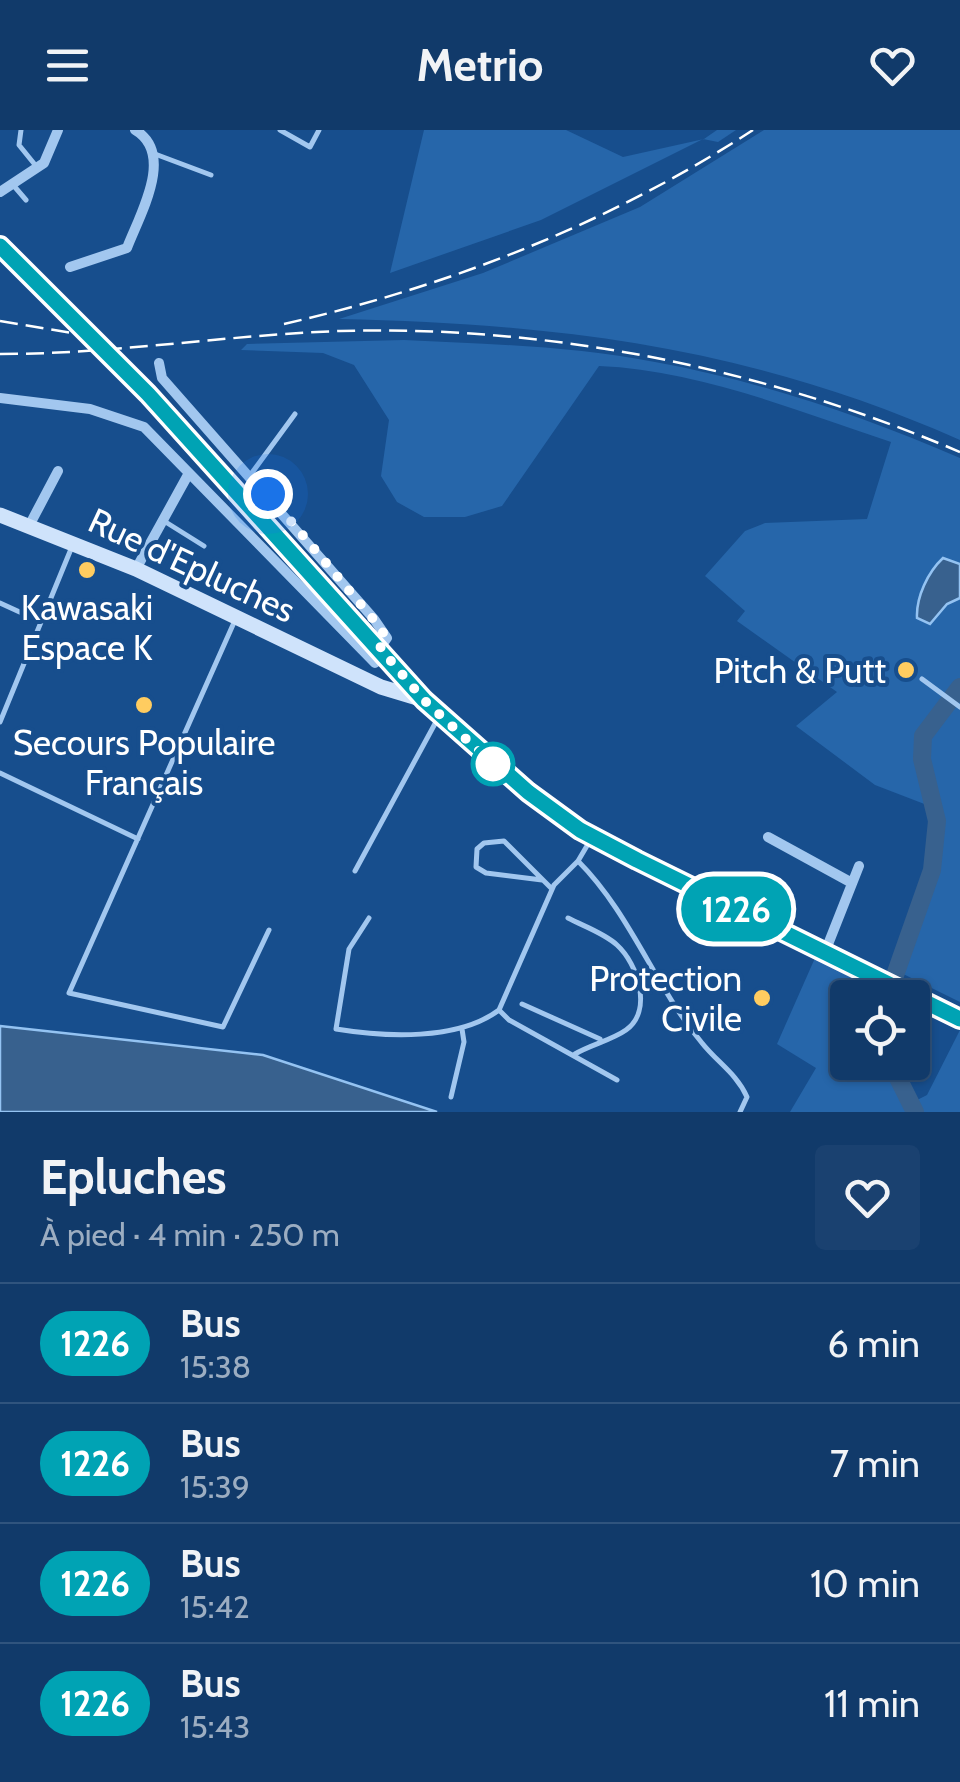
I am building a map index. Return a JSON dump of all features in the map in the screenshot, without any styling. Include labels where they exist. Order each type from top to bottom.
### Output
[{"type":"main road","points":[[0,246],[111,356],[380,655],[440,715],[528,792],[592,836],[960,1019]]},
{"type":"street","points":[[0,192],[38,168],[58,130]]},
{"type":"street","points":[[70,266],[127,248],[154,174],[152,154],[144,136],[135,130]]},
{"type":"street","points":[[160,363],[162,378],[251,474],[387,638],[365,677],[382,682],[400,671]]},
{"type":"street","points":[[0,398],[125,417],[144,428],[380,655]]},
{"type":"street","points":[[30,526],[58,470]]},
{"type":"street","points":[[136,569],[188,473]]},
{"type":"street","name":"Rue d'Epluches","points":[[0,515],[136,569],[365,677],[424,700]]},
{"type":"street","points":[[768,836],[852,883]]},
{"type":"street","points":[[824,952],[859,866]]},
{"type":"lane","points":[[21,130],[18,145],[23,156],[38,168]]},
{"type":"lane","points":[[280,130],[310,147],[319,130]]},
{"type":"lane","points":[[152,154],[211,175]]},
{"type":"lane","points":[[12,183],[26,200]]},
{"type":"lane","points":[[251,474],[295,414]]},
{"type":"lane","points":[[162,520],[204,546]]},
{"type":"lane","points":[[0,722],[73,543]]},
{"type":"lane","points":[[0,603],[24,614]]},
{"type":"lane","points":[[237,616],[70,994],[223,1026],[270,930]]},
{"type":"lane","points":[[922,679],[960,707]]},
{"type":"lane","points":[[355,871],[440,715]]},
{"type":"lane","points":[[0,773],[138,838]]},
{"type":"lane","points":[[368,918],[349,949],[336,1030],[367,1034],[462,1029],[482,1024],[499,1010],[552,889],[578,861],[592,836]]},
{"type":"lane","points":[[542,880],[486,873],[476,866],[477,849],[484,842],[504,841],[552,889]]},
{"type":"lane","points":[[578,861],[622,915],[700,1042],[740,1082],[746,1097],[740,1112]]},
{"type":"lane","points":[[568,918],[616,944],[635,968],[640,997],[638,1017],[625,1032],[600,1039],[575,1054]]},
{"type":"lane","points":[[522,1004],[600,1039]]},
{"type":"lane","points":[[499,1010],[509,1020],[617,1080]]},
{"type":"lane","points":[[451,1097],[464,1042],[462,1029]]},
{"type":"shaded area","points":[[424,130],[566,130],[623,157],[702,139],[541,220],[390,273]]},
{"type":"shaded area","points":[[717,130],[736,130],[718,142],[704,139]]},
{"type":"shaded area","points":[[764,130],[960,130],[960,440],[807,383],[656,347],[502,327],[339,319],[483,273],[640,207]]},
{"type":"shaded area","points":[[404,340],[499,344],[624,357],[733,379],[810,401],[960,458],[960,1002],[930,987],[930,980],[915,980],[889,967],[927,868],[940,810],[875,785],[796,726],[837,692],[737,621],[745,611],[705,576],[745,531],[765,523],[867,519],[891,442],[710,384],[599,366],[502,506],[465,517],[424,517],[397,502],[381,476],[389,420],[354,365],[323,353],[241,350],[247,344]]},
{"type":"shaded area","points":[[943,558],[960,564],[960,598],[947,604],[930,624],[917,618],[919,602],[928,578]]},
{"type":"shaded area","points":[[815,958],[863,980],[830,980],[830,1080],[902,1080],[913,1102],[927,1095],[960,1030],[960,1112],[790,1112],[816,1068],[777,1044]]},
{"type":"shaded area","points":[[0,1026],[263,1055],[437,1112],[0,1112]]},
{"type":"waterway","points":[[893,980],[932,870],[937,821],[922,759],[923,736],[960,687]]},
{"type":"waterway","points":[[899,1080],[915,1112]]},
{"type":"railway","points":[[284,324],[407,291],[527,248],[643,194],[753,130]]},
{"type":"railway","points":[[0,321],[72,333]]},
{"type":"railway","points":[[0,354],[340,331],[499,336],[657,358],[734,376],[811,397],[960,452]]},
{"type":"bus line","name":"1226","points":[[0,246],[148,394],[372,637],[424,700],[489,761],[580,830],[960,1019]]},
{"type":"place","name":"Kawasaki Espace K","points":[[87,570]]},
{"type":"place","name":"Pitch & Putt","points":[[906,670]]},
{"type":"place","name":"Secours Populaire Français","points":[[144,705]]},
{"type":"place","name":"Protection Civile","points":[[762,998]]},
{"type":"route","points":[[268,494],[374,620],[387,638],[380,648],[424,700],[493,764]]}]
